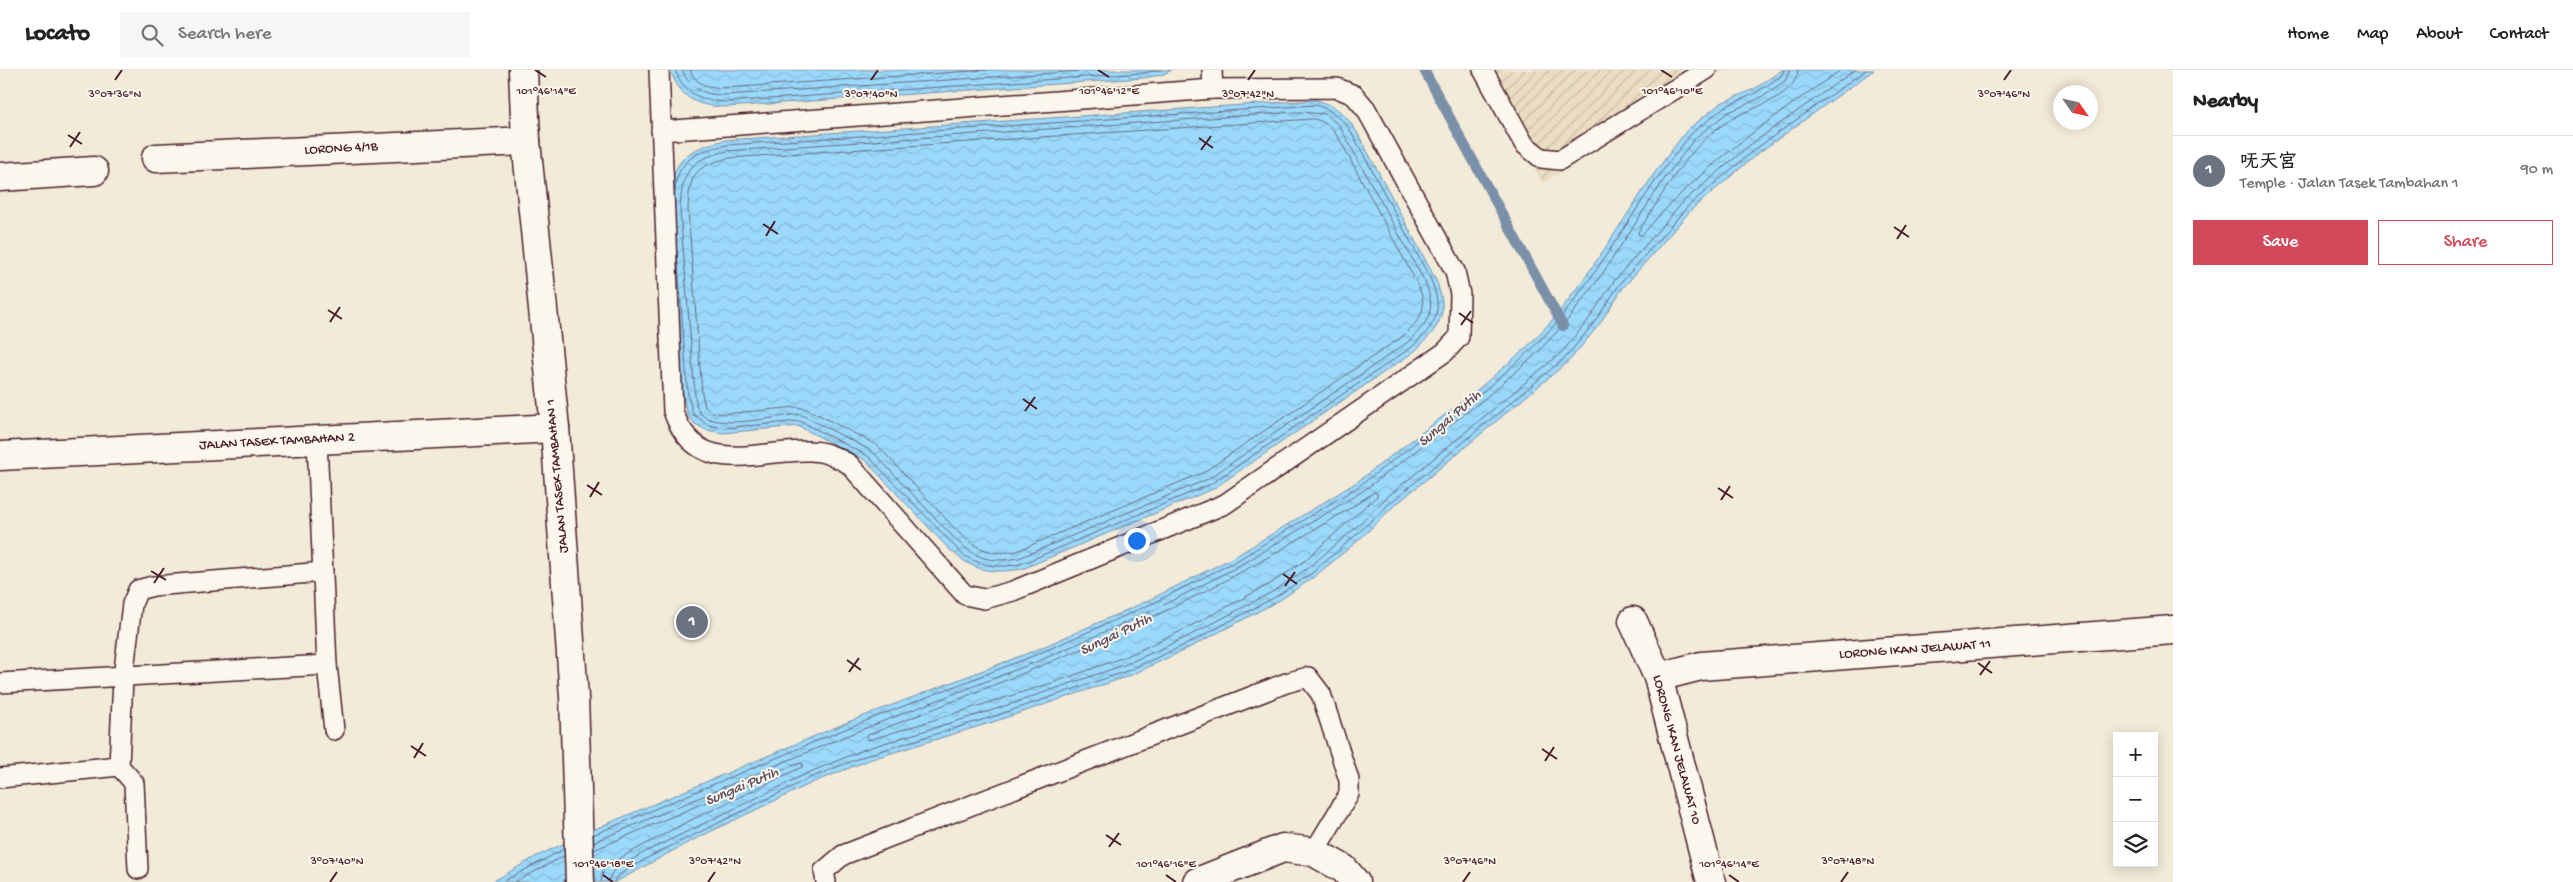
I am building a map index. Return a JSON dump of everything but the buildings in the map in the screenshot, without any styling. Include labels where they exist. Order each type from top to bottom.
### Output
[{"type":"street","name":"JALAN TASEK TAMBAHAN 1","points":[[523,70],[526,141],[555,428],[574,697],[580,829],[580,882]]},
{"type":"street","name":"LORONG 4/1B","points":[[156,158],[526,141]]},
{"type":"street","points":[[0,177],[94,171]]},
{"type":"street","name":"JALAN TASEK TAMBAHAN 2","points":[[0,456],[555,428]]},
{"type":"street","name":"LORONG IKAN JELAWAT 10","points":[[1634,621],[1658,677],[1711,882]]},
{"type":"street","name":"LORONG IKAN JELAWAT 11","points":[[1658,677],[1701,666],[2173,630]]},
{"type":"street","points":[[1198,882],[1283,848],[1314,852],[1344,869],[1355,882]]},
{"type":"lane","points":[[659,70],[661,131],[673,411],[677,424],[699,446],[712,455],[732,456],[810,450],[832,454],[843,461],[868,484],[965,596],[984,599],[1013,591],[1224,504],[1445,352],[1458,337],[1460,294],[1455,271],[1366,109],[1354,95],[1337,88],[1213,89],[661,131]]},
{"type":"lane","points":[[1212,70],[1213,89]]},
{"type":"lane","points":[[1483,70],[1524,144],[1541,158],[1560,160],[1706,70]]},
{"type":"lane","points":[[317,440],[327,665],[334,730]]},
{"type":"lane","points":[[138,868],[134,783],[118,766],[123,678],[132,604],[138,590],[153,586],[323,572]]},
{"type":"lane","points":[[0,683],[123,678],[327,665]]},
{"type":"lane","points":[[826,882],[824,871],[843,856],[1286,683],[1308,677],[1321,694],[1349,780],[1349,794],[1314,852]]},
{"type":"lane","points":[[0,778],[118,766]]},
{"type":"shaded area","points":[[1479,70],[1725,70],[1543,183]]},
{"type":"water","points":[[670,70],[1172,70],[1161,75],[1143,78],[726,107],[706,105],[691,99],[679,88]]},
{"type":"water","name":"Sungai Putih","points":[[1782,70],[1874,70],[1757,154],[1691,210],[1623,288],[1598,326],[1570,360],[1393,507],[1360,539],[1314,577],[1280,600],[1189,648],[1129,676],[996,721],[872,759],[814,782],[689,842],[616,882],[492,882],[537,856],[604,825],[848,722],[1036,650],[1147,601],[1236,556],[1357,482],[1476,391],[1526,348],[1557,315],[1593,266],[1656,171],[1687,130],[1721,103],[1754,89]]},
{"type":"water","points":[[1316,100],[1335,108],[1349,121],[1357,132],[1435,278],[1442,301],[1440,318],[1431,334],[1415,351],[1213,489],[1022,569],[990,571],[973,566],[956,555],[865,460],[798,426],[723,433],[706,430],[695,424],[688,416],[683,397],[669,210],[672,181],[681,161],[688,154],[710,144],[726,140]]},
{"type":"waterway","points":[[1424,70],[1563,326]]},
{"type":"place","name":"呒天宫","points":[[692,622]]}]
